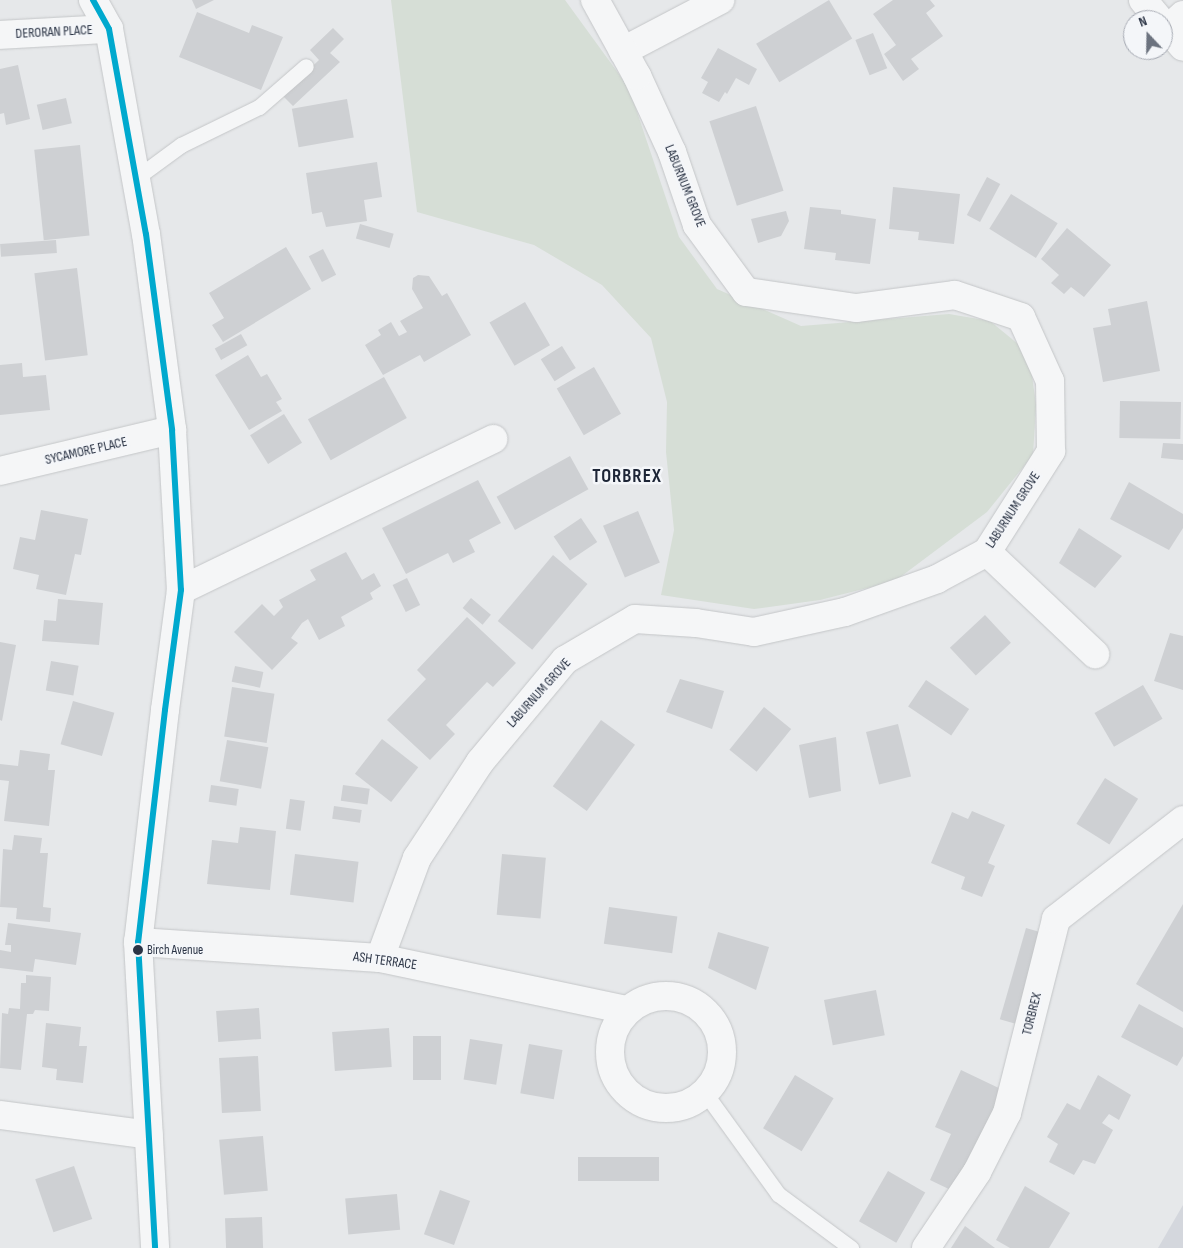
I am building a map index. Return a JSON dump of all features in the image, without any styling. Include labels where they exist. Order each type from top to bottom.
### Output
[{"type":"street","points":[[93,0],[109,29],[146,234],[172,430],[181,590],[138,942],[154,1248]]},
{"type":"street","name":"LABURNUM GROVE","points":[[380,958],[417,858],[480,762],[565,660],[635,619],[696,623],[754,632],[845,612],[936,579],[987,552],[1051,451],[1050,381],[1021,316],[955,294],[856,308],[746,292],[697,225],[672,152],[623,51],[594,0]]},
{"type":"street","points":[[623,51],[720,0]]},
{"type":"street","points":[[1143,0],[1153,10]]},
{"type":"street","name":"DERORAN PLACE","points":[[0,35],[109,29]]},
{"type":"street","name":"SYCAMORE PLACE","points":[[0,471],[172,430]]},
{"type":"street","points":[[181,590],[493,438]]},
{"type":"street","points":[[987,552],[1095,654]]},
{"type":"street","name":"TORBREX","points":[[926,1248],[977,1172],[1007,1113],[1056,919],[1183,820]]},
{"type":"street","name":"ASH TERRACE","points":[[138,942],[380,958],[627,1010]]},
{"type":"street","points":[[656,996],[672,996],[687,1000],[701,1008],[712,1020],[719,1034],[722,1050],[720,1065],[714,1080],[704,1093],[690,1103],[673,1108],[655,1108],[638,1101],[624,1091],[614,1076],[610,1059],[610,1041],[616,1024],[627,1010],[640,1001],[656,996]]},
{"type":"street","points":[[0,1115],[149,1135]]},
{"type":"lane","points":[[136,178],[182,145],[259,107],[306,66]]},
{"type":"lane","points":[[704,1093],[778,1194],[851,1248]]},
{"type":"shaded area","points":[[391,0],[565,0],[629,88],[679,237],[717,289],[801,326],[949,314],[990,321],[1029,353],[1036,405],[1033,455],[987,512],[895,581],[820,600],[754,609],[661,595],[674,530],[666,452],[667,402],[651,338],[602,285],[534,245],[417,212]]},
{"type":"shaded area","points":[[1183,1205],[1183,1248],[1158,1248]]},
{"type":"building","points":[[192,0],[214,0],[196,9]]},
{"type":"building","points":[[829,0],[852,39],[779,82],[756,44]]},
{"type":"building","points":[[893,0],[930,0],[935,6],[926,13],[943,36],[911,59],[919,69],[903,81],[884,54],[896,45],[873,14]]},
{"type":"building","points":[[197,12],[249,33],[252,25],[283,37],[261,90],[179,57]]},
{"type":"building","points":[[333,28],[344,39],[330,53],[340,62],[293,106],[282,95],[319,60],[310,50]]},
{"type":"building","points":[[873,33],[887,68],[870,75],[855,40]]},
{"type":"building","points":[[718,48],[757,69],[749,85],[736,78],[727,94],[725,92],[719,102],[702,93],[708,82],[701,78]]},
{"type":"building","points":[[18,65],[30,119],[6,125],[4,113],[0,114],[0,69]]},
{"type":"building","points":[[66,98],[72,123],[43,130],[37,105]]},
{"type":"building","points":[[347,99],[354,137],[299,147],[292,109]]},
{"type":"building","points":[[756,106],[784,191],[737,206],[709,121]]},
{"type":"building","points":[[80,145],[90,236],[44,240],[34,150]]},
{"type":"building","points":[[377,162],[382,197],[364,200],[367,221],[326,227],[322,212],[312,214],[306,173]]},
{"type":"building","points":[[987,177],[1000,184],[980,222],[967,215]]},
{"type":"building","points":[[893,187],[960,194],[954,244],[918,240],[919,232],[889,229]]},
{"type":"building","points":[[1011,194],[1058,223],[1036,258],[989,229]]},
{"type":"building","points":[[810,207],[841,210],[841,214],[876,219],[870,264],[835,260],[836,253],[804,249]]},
{"type":"building","points":[[786,211],[789,221],[781,236],[758,243],[751,219]]},
{"type":"building","points":[[360,224],[394,234],[390,248],[356,238]]},
{"type":"building","points":[[1067,228],[1111,265],[1084,297],[1071,287],[1064,294],[1051,283],[1059,275],[1041,259]]},
{"type":"building","points":[[56,240],[57,253],[1,257],[0,244]]},
{"type":"building","points":[[286,247],[311,289],[223,342],[212,325],[224,318],[209,293]]},
{"type":"building","points":[[323,249],[336,275],[322,282],[309,256]]},
{"type":"building","points":[[77,268],[88,355],[45,361],[34,273]]},
{"type":"building","points":[[418,275],[429,276],[442,296],[447,293],[471,335],[424,362],[420,355],[383,375],[365,345],[381,335],[378,330],[391,322],[399,336],[407,332],[400,321],[423,308],[412,289],[413,278]]},
{"type":"building","points":[[1147,301],[1160,371],[1103,382],[1093,328],[1111,325],[1108,309]]},
{"type":"building","points":[[525,302],[550,345],[514,366],[489,322]]},
{"type":"building","points":[[241,334],[247,345],[221,360],[215,349]]},
{"type":"building","points":[[562,346],[576,368],[555,381],[541,359]]},
{"type":"building","points":[[248,355],[261,377],[267,374],[282,399],[276,402],[282,411],[249,430],[215,375]]},
{"type":"building","points":[[22,363],[23,377],[46,375],[50,410],[0,415],[0,365]]},
{"type":"building","points":[[594,367],[621,414],[584,435],[557,389]]},
{"type":"building","points":[[384,377],[407,418],[331,460],[308,419]]},
{"type":"building","points":[[1120,401],[1181,402],[1180,439],[1119,438]]},
{"type":"building","points":[[284,414],[302,443],[268,464],[250,435]]},
{"type":"building","points":[[1163,443],[1183,444],[1183,460],[1161,458]]},
{"type":"building","points":[[570,456],[588,489],[515,530],[497,497]]},
{"type":"building","points":[[478,480],[501,523],[469,540],[475,552],[453,563],[448,553],[406,574],[382,528]]},
{"type":"building","points":[[1129,482],[1183,514],[1183,528],[1169,550],[1110,519]]},
{"type":"building","points":[[41,510],[88,519],[81,555],[75,554],[66,595],[36,589],[39,575],[13,569],[20,537],[35,540]]},
{"type":"building","points":[[638,511],[660,563],[625,577],[603,526]]},
{"type":"building","points":[[581,518],[597,542],[570,560],[554,536]]},
{"type":"building","points":[[1079,528],[1122,556],[1095,588],[1059,563]]},
{"type":"building","points":[[346,552],[362,580],[374,573],[381,586],[370,593],[373,599],[341,617],[345,626],[319,640],[308,619],[302,623],[291,638],[298,643],[272,670],[234,632],[262,604],[274,616],[283,607],[279,600],[316,580],[310,570]]},
{"type":"building","points":[[553,555],[587,584],[532,650],[498,621]]},
{"type":"building","points":[[407,578],[420,605],[406,612],[393,585]]},
{"type":"building","points":[[471,598],[491,615],[483,625],[463,608]]},
{"type":"building","points":[[58,599],[103,603],[99,645],[42,641],[44,620],[56,621]]},
{"type":"building","points":[[985,615],[1011,643],[976,676],[950,648]]},
{"type":"building","points":[[467,617],[516,663],[493,687],[487,682],[446,725],[455,734],[430,760],[387,720],[426,679],[417,670]]},
{"type":"building","points":[[1170,633],[1183,636],[1183,690],[1154,681]]},
{"type":"building","points":[[0,642],[16,645],[2,721],[0,720]]},
{"type":"building","points":[[51,661],[79,666],[73,695],[46,691]]},
{"type":"building","points":[[235,666],[263,672],[260,688],[232,682]]},
{"type":"building","points":[[680,679],[724,691],[712,729],[666,712]]},
{"type":"building","points":[[926,680],[969,709],[951,736],[908,707]]},
{"type":"building","points":[[1143,685],[1162,719],[1114,747],[1095,713]]},
{"type":"building","points":[[232,687],[274,694],[267,743],[224,736]]},
{"type":"building","points":[[73,701],[114,713],[102,756],[61,744]]},
{"type":"building","points":[[764,707],[791,729],[757,772],[729,750]]},
{"type":"building","points":[[601,720],[635,745],[587,811],[553,786]]},
{"type":"building","points":[[898,724],[911,776],[879,784],[866,732]]},
{"type":"building","points":[[836,737],[841,791],[809,798],[799,745]]},
{"type":"building","points":[[382,739],[418,767],[391,802],[355,774]]},
{"type":"building","points":[[227,740],[268,747],[261,789],[220,781]]},
{"type":"building","points":[[20,750],[50,754],[48,770],[55,770],[49,826],[4,821],[9,781],[0,780],[0,764],[18,766]]},
{"type":"building","points":[[1105,778],[1138,799],[1109,844],[1076,824]]},
{"type":"building","points":[[211,785],[239,789],[236,806],[209,802]]},
{"type":"building","points":[[343,785],[370,789],[368,805],[341,801]]},
{"type":"building","points":[[290,799],[305,801],[301,831],[286,829]]},
{"type":"building","points":[[334,806],[362,810],[360,823],[332,819]]},
{"type":"building","points":[[972,811],[1005,825],[988,863],[995,866],[982,897],[961,889],[965,877],[931,863],[952,812],[968,819]]},
{"type":"building","points":[[240,827],[276,831],[270,890],[207,884],[212,840],[238,843]]},
{"type":"building","points":[[14,835],[42,838],[40,853],[48,853],[43,907],[51,908],[50,922],[16,919],[17,908],[0,907],[3,849],[12,850]]},
{"type":"building","points":[[295,854],[359,862],[354,902],[290,895]]},
{"type":"building","points":[[502,854],[546,858],[541,919],[497,915]]},
{"type":"building","points":[[1183,904],[1183,1012],[1136,984]]},
{"type":"building","points":[[609,907],[677,917],[672,953],[604,944]]},
{"type":"building","points":[[8,923],[81,933],[76,965],[35,959],[33,972],[0,968],[0,950],[11,952],[11,945],[5,945]]},
{"type":"building","points":[[1026,928],[1043,933],[1017,1024],[1000,1019]]},
{"type":"building","points":[[718,932],[769,947],[756,990],[708,968]]},
{"type":"building","points":[[26,975],[51,977],[49,1011],[35,1010],[33,1014],[27,1014],[21,1070],[0,1068],[2,1013],[8,1014],[9,1008],[20,1009],[21,983],[26,983]]},
{"type":"building","points":[[876,990],[885,1035],[833,1045],[824,1000]]},
{"type":"building","points":[[1139,1004],[1183,1028],[1183,1056],[1177,1066],[1121,1037]]},
{"type":"building","points":[[259,1008],[261,1039],[218,1042],[216,1011]]},
{"type":"building","points":[[46,1023],[81,1027],[79,1046],[87,1046],[83,1083],[56,1080],[57,1069],[42,1067]]},
{"type":"building","points":[[389,1028],[392,1067],[335,1071],[332,1032]]},
{"type":"building","points":[[413,1036],[441,1036],[441,1080],[413,1080]]},
{"type":"building","points":[[470,1039],[503,1044],[496,1085],[464,1079]]},
{"type":"building","points":[[529,1044],[562,1050],[554,1099],[520,1093]]},
{"type":"building","points":[[258,1056],[261,1111],[222,1113],[219,1058]]},
{"type":"building","points":[[961,1070],[1005,1091],[957,1193],[930,1180],[951,1134],[935,1127]]},
{"type":"building","points":[[795,1075],[834,1098],[802,1151],[763,1128]]},
{"type":"building","points":[[1098,1075],[1131,1095],[1119,1120],[1109,1114],[1102,1123],[1113,1130],[1095,1164],[1083,1160],[1074,1175],[1049,1162],[1058,1144],[1047,1137],[1067,1103],[1080,1110]]},
{"type":"building","points":[[263,1136],[268,1191],[224,1195],[219,1140]]},
{"type":"building","points":[[578,1157],[659,1157],[659,1181],[578,1181]]},
{"type":"building","points":[[74,1166],[92,1219],[53,1232],[35,1179]]},
{"type":"building","points":[[888,1171],[925,1192],[896,1243],[859,1221]]},
{"type":"building","points":[[1025,1186],[1070,1213],[1049,1248],[1010,1248],[996,1240]]},
{"type":"building","points":[[440,1190],[470,1201],[454,1245],[424,1234]]},
{"type":"building","points":[[397,1194],[400,1230],[348,1234],[345,1199]]},
{"type":"building","points":[[262,1217],[263,1248],[226,1248],[225,1218]]},
{"type":"building","points":[[965,1226],[995,1248],[951,1248]]},
{"type":"transit line","points":[[93,0],[109,29],[146,234],[172,430],[181,590],[138,942],[155,1248]]},
{"type":"place","name":"Birch Avenue","points":[[138,950]]},
{"type":"district","name":"TORBREX","points":[[627,477]]}]
